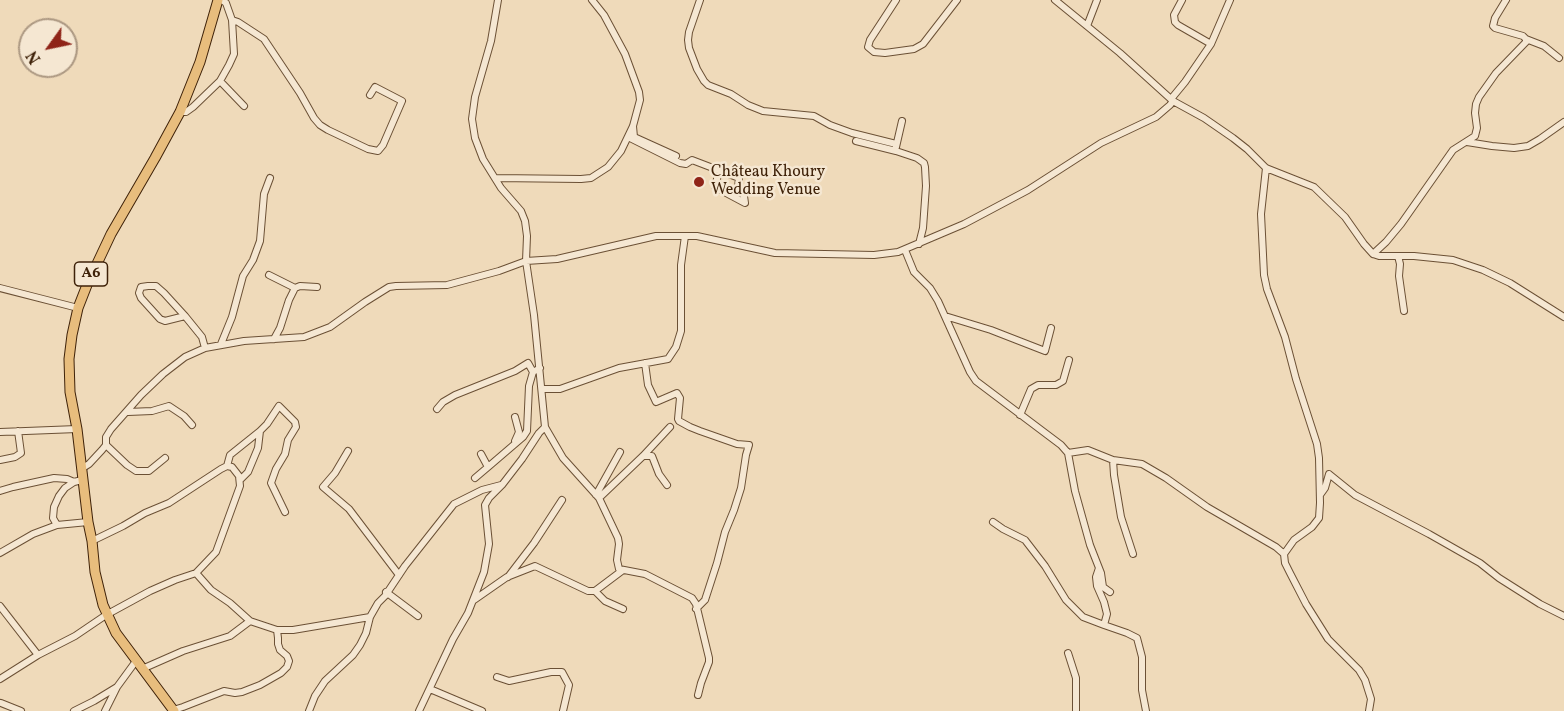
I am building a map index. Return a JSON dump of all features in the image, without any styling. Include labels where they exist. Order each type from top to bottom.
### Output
[{"type":"highway","name":"A6","points":[[173,710],[116,633],[106,615],[95,572],[92,541],[78,481],[81,469],[70,392],[69,359],[78,308],[89,279],[180,112],[200,62],[220,0]]},
{"type":"street","points":[[180,112],[186,112],[193,107],[220,81],[234,54],[232,20],[226,3],[220,0]]},
{"type":"street","points":[[498,0],[491,41],[475,97],[472,119],[478,148],[486,165],[501,188],[521,211],[525,221],[526,261],[534,315],[537,370],[542,389],[545,427],[556,449],[598,496],[618,538],[619,569],[645,574],[692,598],[696,604],[709,657],[698,695]]},
{"type":"street","points":[[495,178],[591,178],[608,166],[621,151],[633,126],[640,100],[639,92],[625,54],[604,15],[592,0]]},
{"type":"street","points":[[700,0],[688,40],[697,69],[708,85],[763,111],[814,116],[830,125],[896,148],[921,160],[925,167],[926,186],[924,228],[920,244]]},
{"type":"street","points":[[896,0],[870,40],[868,47],[873,52],[885,53],[915,49],[922,44],[957,0]]},
{"type":"street","points":[[1055,0],[1120,53],[1172,100],[1233,138],[1266,168],[1314,186],[1345,217],[1373,254],[1453,260],[1510,282],[1564,317]]},
{"type":"street","points":[[1087,26],[1097,0]]},
{"type":"street","points":[[1182,0],[1174,15],[1175,22],[1211,44]]},
{"type":"street","points":[[81,469],[89,464],[106,445],[106,437],[111,429],[141,395],[185,357],[221,344],[304,338],[330,327],[389,287],[447,285],[526,261],[557,259],[656,236],[697,236],[775,253],[891,254],[920,244],[1028,190],[1101,143],[1156,117],[1172,100],[1211,44],[1230,0]]},
{"type":"street","points":[[1506,0],[1493,26],[1544,46],[1558,58]]},
{"type":"street","points":[[232,20],[264,39],[320,125],[378,151],[383,145],[402,101],[375,87],[370,95]]},
{"type":"street","points":[[1373,254],[1401,224],[1453,150],[1477,134],[1475,113],[1479,97],[1496,73],[1526,39]]},
{"type":"street","points":[[220,81],[244,106]]},
{"type":"street","points":[[896,148],[902,121]]},
{"type":"street","points":[[1467,142],[1492,147],[1528,146],[1564,122]]},
{"type":"street","points":[[633,126],[634,137],[676,156]]},
{"type":"street","points":[[628,137],[680,163],[686,164],[692,160],[739,178],[738,187],[744,196],[745,203],[715,187],[719,171]]},
{"type":"street","points":[[855,141],[896,148]]},
{"type":"street","points":[[1266,168],[1261,214],[1264,275],[1285,337],[1320,458],[1318,521],[1294,540],[1284,554]]},
{"type":"street","points":[[221,344],[232,317],[243,276],[254,260],[260,241],[264,194],[270,178]]},
{"type":"street","points":[[542,389],[560,389],[604,373],[668,359],[678,342],[681,331],[681,265],[685,236]]},
{"type":"street","points":[[905,250],[914,272],[930,288],[945,316],[973,377],[1061,445],[1068,453],[1075,491],[1090,544],[1102,574],[1103,587],[1110,592]]},
{"type":"street","points":[[1398,256],[1404,311]]},
{"type":"street","points":[[269,275],[295,288]]},
{"type":"street","points":[[186,316],[160,320],[141,298],[139,293],[141,287],[156,286],[186,316],[202,337],[205,348]]},
{"type":"street","points":[[274,339],[295,288],[317,287]]},
{"type":"street","points":[[0,288],[78,308]]},
{"type":"street","points":[[945,316],[991,330],[1045,351],[1051,328]]},
{"type":"street","points":[[1020,415],[1031,389],[1038,385],[1056,385],[1064,381],[1069,360]]},
{"type":"street","points":[[437,409],[443,402],[455,395],[515,371],[528,363],[537,370]]},
{"type":"street","points":[[645,363],[648,385],[656,402],[677,393],[680,398],[679,421],[714,436],[749,445],[741,488],[723,538],[717,563],[705,600],[696,609]]},
{"type":"street","points":[[475,478],[517,443],[527,431],[529,387],[537,370]]},
{"type":"street","points":[[128,412],[152,411],[169,406],[184,416],[192,425]]},
{"type":"street","points":[[227,466],[230,455],[260,431],[279,406],[295,422],[296,427],[288,440],[285,454],[276,469],[272,483],[285,512]]},
{"type":"street","points":[[515,417],[519,432],[515,441],[517,443]]},
{"type":"street","points":[[419,711],[474,600],[484,572],[489,544],[485,505],[545,427]]},
{"type":"street","points":[[598,496],[670,427]]},
{"type":"street","points":[[0,432],[77,429]]},
{"type":"street","points":[[0,460],[15,457],[21,453],[18,431]]},
{"type":"street","points":[[240,480],[248,472],[258,448],[260,431]]},
{"type":"street","points":[[106,445],[136,471],[149,471],[165,458]]},
{"type":"street","points":[[1068,453],[1088,450],[1113,460],[1142,464],[1207,507],[1276,546],[1284,554],[1285,563],[1306,604],[1328,639],[1359,670],[1365,680],[1371,699],[1369,711]]},
{"type":"street","points":[[348,451],[335,473],[323,487],[349,509],[399,575]]},
{"type":"street","points":[[598,496],[620,452]]},
{"type":"street","points":[[481,454],[488,467]]},
{"type":"street","points":[[642,456],[652,456],[659,474],[667,485]]},
{"type":"street","points":[[1113,460],[1121,517],[1133,554]]},
{"type":"street","points":[[0,680],[106,615],[150,591],[196,573],[216,552],[240,486],[236,471],[227,466],[169,503],[92,541]]},
{"type":"street","points":[[1320,495],[1325,488],[1329,474],[1355,495],[1430,534],[1480,563],[1540,604],[1564,616]]},
{"type":"street","points":[[0,491],[54,478],[78,481]]},
{"type":"street","points":[[57,525],[54,518],[54,507],[58,496],[65,488],[78,481]]},
{"type":"street","points":[[309,711],[325,681],[353,655],[360,645],[370,617],[386,592],[454,504],[482,490],[502,485]]},
{"type":"street","points":[[507,577],[544,530],[562,500]]},
{"type":"street","points":[[1,551],[33,534],[57,525],[88,522]]},
{"type":"street","points":[[993,522],[1025,540],[1045,566],[1066,600],[1083,617],[1137,638],[1142,657],[1142,690],[1146,711]]},
{"type":"street","points":[[474,600],[507,577],[535,566],[588,591],[595,591],[623,570]]},
{"type":"street","points":[[1099,567],[1096,577],[1097,586],[1107,614],[1104,625]]},
{"type":"street","points":[[196,573],[212,590],[250,621],[277,630],[293,630],[370,617]]},
{"type":"street","points":[[595,591],[605,601],[623,609]]},
{"type":"street","points":[[386,592],[418,616]]},
{"type":"street","points":[[0,606],[38,655]]},
{"type":"street","points":[[75,711],[117,687],[139,665],[230,636],[250,621]]},
{"type":"street","points":[[173,710],[224,691],[242,692],[281,673],[289,661],[280,650],[277,630]]},
{"type":"street","points":[[1068,653],[1076,678],[1076,711]]},
{"type":"street","points":[[497,676],[509,681],[551,672],[562,672],[569,685],[563,711]]},
{"type":"street","points":[[105,711],[117,687]]},
{"type":"street","points":[[430,689],[482,711]]},
{"type":"street","points":[[1,703],[21,711]]},
{"type":"place","name":"Château Khoury Wedding Venue","points":[[699,182]]}]
